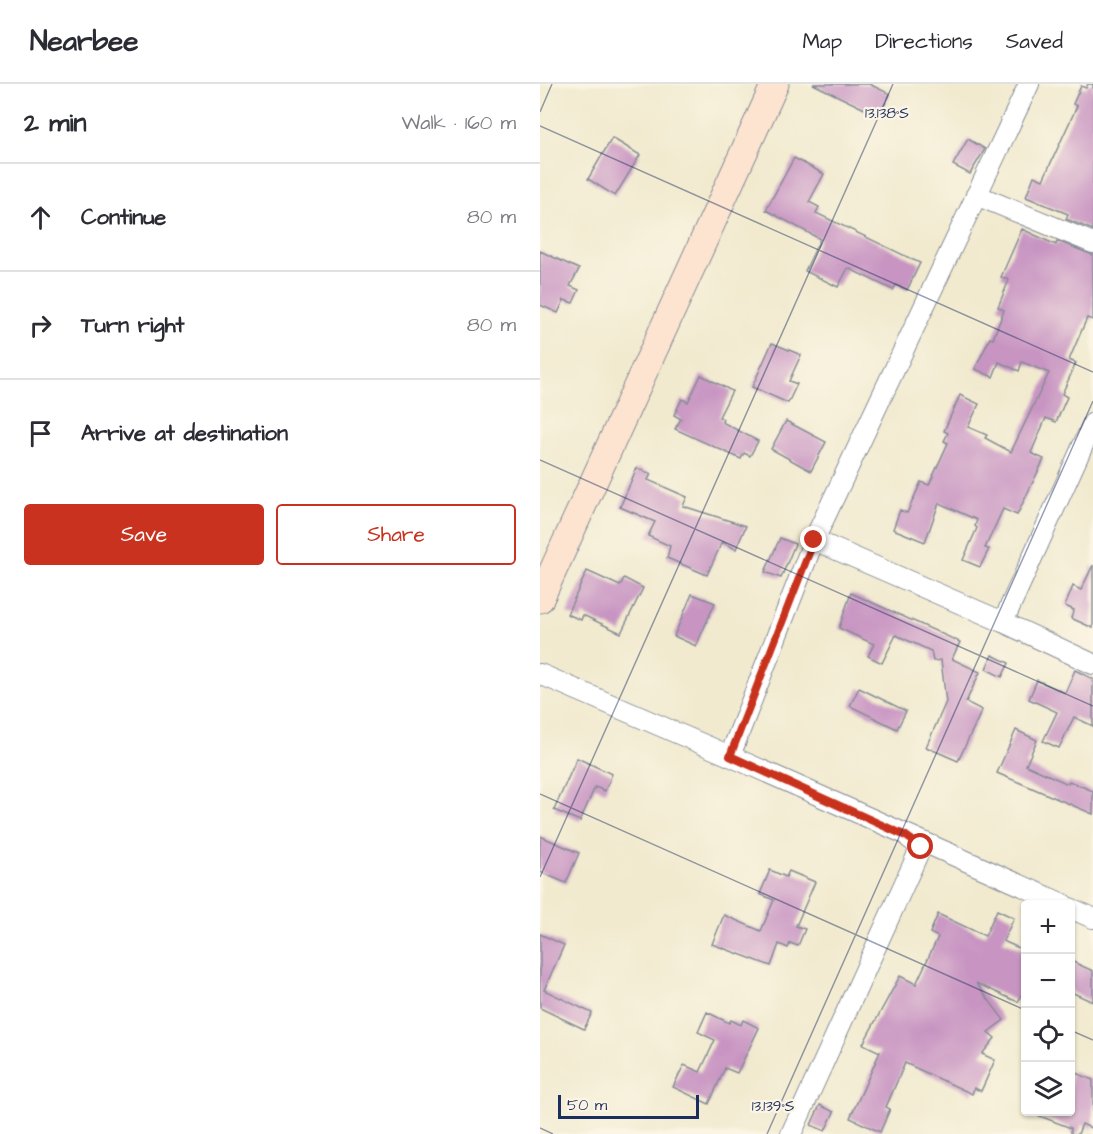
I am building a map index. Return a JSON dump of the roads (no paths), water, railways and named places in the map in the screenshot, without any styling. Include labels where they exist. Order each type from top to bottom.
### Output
[{"type":"street","points":[[540,600],[775,84]]},
{"type":"street","points":[[730,756],[814,540],[1029,84]]},
{"type":"street","points":[[976,195],[1093,243]]},
{"type":"street","points":[[1003,622],[1093,423]]},
{"type":"street","points":[[814,540],[1003,622],[1093,664]]},
{"type":"street","points":[[540,675],[730,756],[1054,900]]},
{"type":"street","points":[[790,1134],[921,847],[906,836]]},
{"type":"street","points":[[1075,910],[1093,918]]}]
